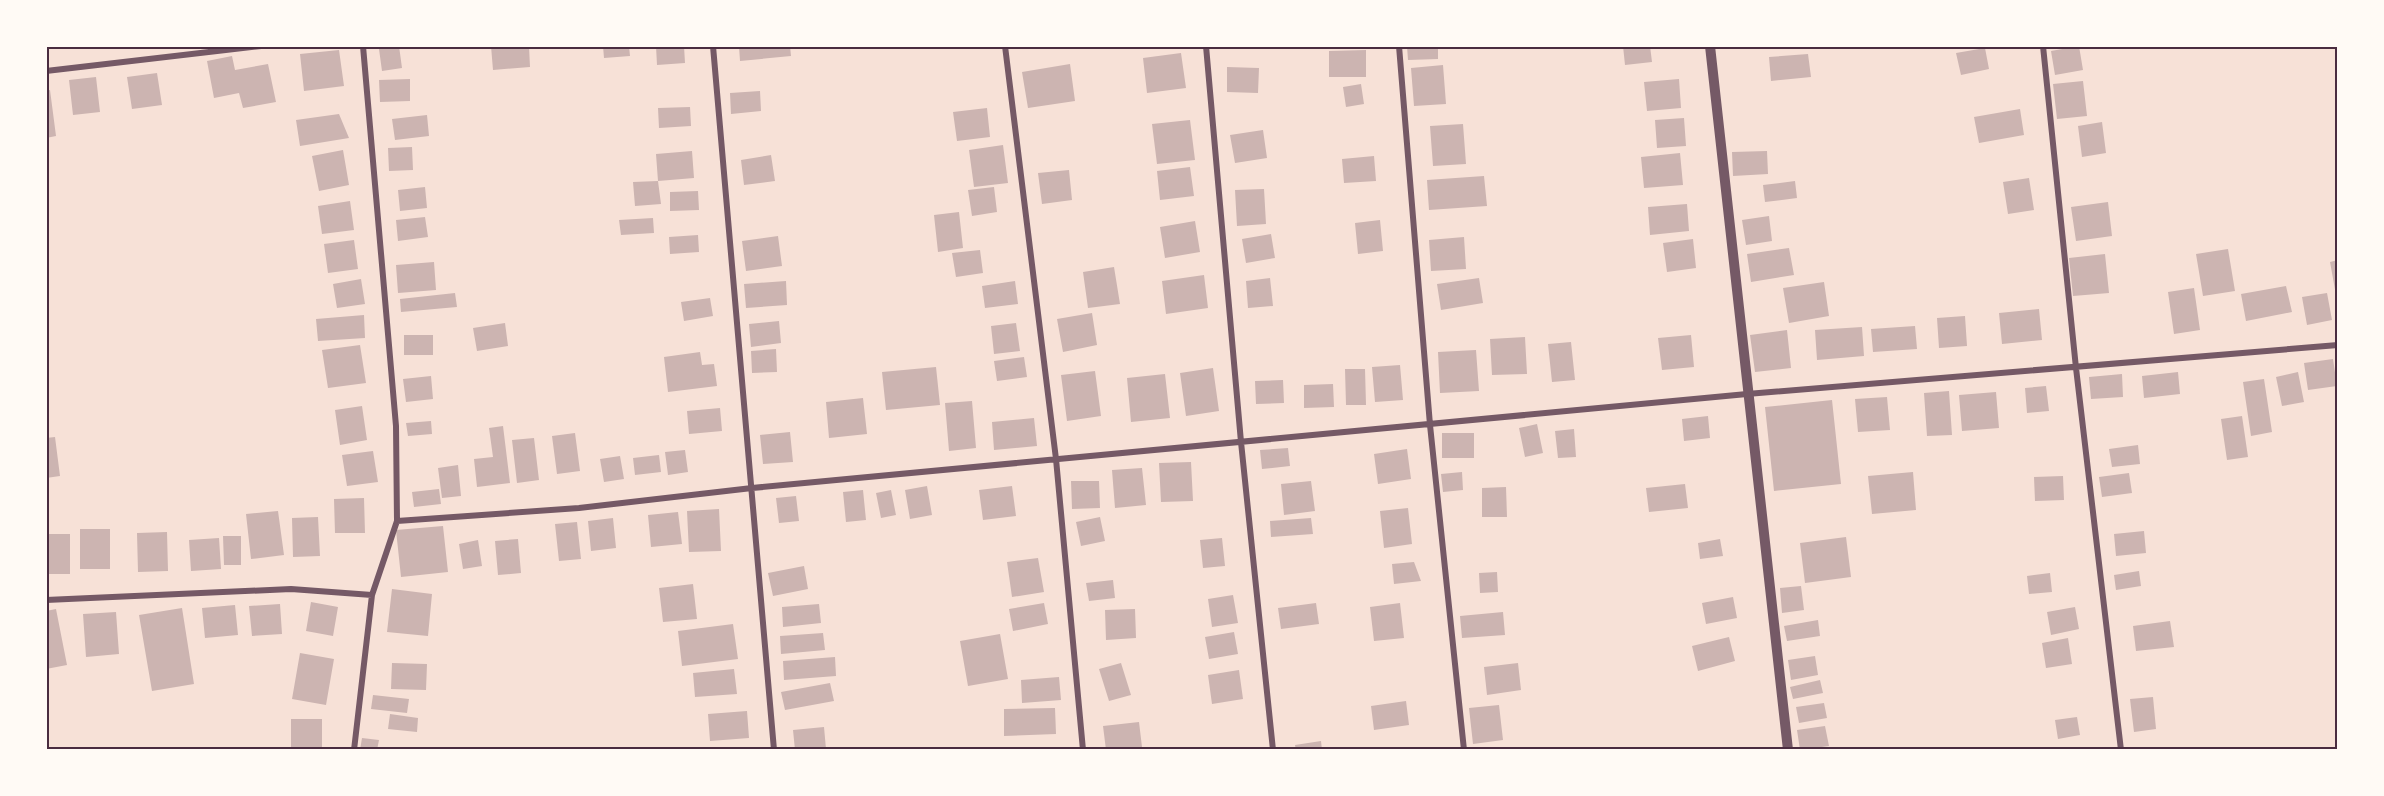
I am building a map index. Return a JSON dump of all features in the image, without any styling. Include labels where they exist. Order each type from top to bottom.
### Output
[{"type":"street","points":[[46,71],[261,46]]},
{"type":"street","points":[[354,750],[372,595],[397,521],[396,426],[363,46]]},
{"type":"street","points":[[713,46],[774,750]]},
{"type":"street","points":[[1005,46],[1056,459],[1083,750]]},
{"type":"street","points":[[1206,46],[1241,442],[1273,750]]},
{"type":"street","points":[[1399,46],[1430,425],[1464,750]]},
{"type":"street","points":[[1710,46],[1788,750]]},
{"type":"street","points":[[2043,46],[2076,368],[2121,750]]},
{"type":"street","points":[[397,521],[579,508],[752,488],[1747,394],[2337,345]]},
{"type":"street","points":[[46,600],[291,590],[372,595]]},
{"type":"building","points":[[399,46],[402,68],[382,71],[379,49]]},
{"type":"building","points":[[491,46],[529,46],[530,67],[493,70]]},
{"type":"building","points":[[603,46],[629,46],[630,56],[604,58]]},
{"type":"building","points":[[656,46],[684,46],[685,63],[657,65]]},
{"type":"building","points":[[739,46],[790,46],[791,56],[740,61]]},
{"type":"building","points":[[1407,46],[1438,46],[1438,59],[1408,60]]},
{"type":"building","points":[[1623,46],[1650,46],[1652,62],[1625,65]]},
{"type":"building","points":[[2079,46],[2083,70],[2055,75],[2051,51]]},
{"type":"building","points":[[1985,48],[1989,69],[1961,75],[1956,53]]},
{"type":"building","points":[[339,50],[344,86],[304,91],[300,54]]},
{"type":"building","points":[[1366,50],[1366,77],[1329,77],[1329,51]]},
{"type":"building","points":[[1181,53],[1186,88],[1147,93],[1143,58]]},
{"type":"building","points":[[1808,54],[1811,77],[1771,81],[1769,57]]},
{"type":"building","points":[[232,56],[235,70],[268,64],[276,102],[243,108],[239,93],[214,98],[207,61]]},
{"type":"building","points":[[1070,64],[1075,101],[1028,108],[1022,72]]},
{"type":"building","points":[[1443,65],[1446,104],[1414,106],[1411,68]]},
{"type":"building","points":[[1227,67],[1259,68],[1258,93],[1227,92]]},
{"type":"building","points":[[157,73],[162,105],[132,109],[127,77]]},
{"type":"building","points":[[96,77],[100,112],[73,115],[69,80]]},
{"type":"building","points":[[410,79],[410,101],[380,102],[379,80]]},
{"type":"building","points":[[1679,79],[1681,108],[1647,111],[1644,82]]},
{"type":"building","points":[[2083,81],[2087,116],[2057,119],[2053,84]]},
{"type":"building","points":[[1361,84],[1364,104],[1346,107],[1343,87]]},
{"type":"building","points":[[50,90],[56,136],[46,138],[46,91]]},
{"type":"building","points":[[760,91],[761,111],[731,114],[730,93]]},
{"type":"building","points":[[690,107],[691,126],[659,128],[658,108]]},
{"type":"building","points":[[987,108],[990,137],[957,141],[953,112]]},
{"type":"building","points":[[2020,109],[2024,135],[1979,143],[1974,117]]},
{"type":"building","points":[[339,114],[349,138],[300,146],[296,120]]},
{"type":"building","points":[[427,115],[429,136],[395,140],[392,119]]},
{"type":"building","points":[[1684,118],[1686,146],[1657,148],[1655,120]]},
{"type":"building","points":[[1190,120],[1195,160],[1157,164],[1152,124]]},
{"type":"building","points":[[2102,122],[2106,153],[2082,157],[2078,126]]},
{"type":"building","points":[[1463,124],[1466,164],[1433,166],[1430,126]]},
{"type":"building","points":[[1263,130],[1267,158],[1235,163],[1230,135]]},
{"type":"building","points":[[1003,145],[1008,183],[974,187],[969,150]]},
{"type":"building","points":[[412,147],[413,170],[389,171],[388,148]]},
{"type":"building","points":[[343,150],[349,185],[319,191],[312,156]]},
{"type":"building","points":[[692,151],[694,178],[658,181],[656,154]]},
{"type":"building","points":[[1767,151],[1768,174],[1733,176],[1732,152]]},
{"type":"building","points":[[1680,153],[1683,185],[1644,188],[1641,157]]},
{"type":"building","points":[[771,155],[775,181],[744,185],[741,160]]},
{"type":"building","points":[[1374,156],[1376,181],[1344,183],[1342,159]]},
{"type":"building","points":[[1190,167],[1194,196],[1160,200],[1157,171]]},
{"type":"building","points":[[1069,170],[1072,200],[1042,204],[1038,173]]},
{"type":"building","points":[[1484,176],[1487,206],[1429,210],[1427,180]]},
{"type":"building","points":[[2029,178],[2034,210],[2008,214],[2003,182]]},
{"type":"building","points":[[658,181],[661,204],[635,206],[633,182]]},
{"type":"building","points":[[1795,181],[1797,198],[1765,202],[1763,185]]},
{"type":"building","points":[[425,187],[427,208],[400,211],[398,190]]},
{"type":"building","points":[[994,187],[997,212],[972,216],[968,190]]},
{"type":"building","points":[[1264,189],[1266,224],[1237,226],[1235,190]]},
{"type":"building","points":[[698,191],[699,210],[670,211],[670,192]]},
{"type":"building","points":[[350,201],[354,230],[322,234],[318,206]]},
{"type":"building","points":[[2108,202],[2112,236],[2076,241],[2071,207]]},
{"type":"building","points":[[1687,204],[1689,231],[1650,235],[1648,207]]},
{"type":"building","points":[[959,212],[963,248],[938,252],[934,215]]},
{"type":"building","points":[[1769,216],[1772,241],[1746,245],[1742,220]]},
{"type":"building","points":[[425,217],[428,237],[398,241],[396,220]]},
{"type":"building","points":[[653,218],[654,233],[621,235],[619,220]]},
{"type":"building","points":[[1380,220],[1383,251],[1358,254],[1355,223]]},
{"type":"building","points":[[1195,221],[1200,252],[1165,258],[1160,227]]},
{"type":"building","points":[[1271,234],[1275,258],[1246,263],[1242,239]]},
{"type":"building","points":[[698,235],[699,252],[670,254],[669,237]]},
{"type":"building","points":[[778,236],[782,266],[746,271],[742,241]]},
{"type":"building","points":[[1464,237],[1466,269],[1431,271],[1429,240]]},
{"type":"building","points":[[1693,239],[1696,268],[1667,272],[1663,243]]},
{"type":"building","points":[[354,240],[358,269],[328,273],[324,244]]},
{"type":"building","points":[[1789,248],[1794,275],[1751,282],[1747,254]]},
{"type":"building","points":[[2228,249],[2235,291],[2203,296],[2196,254]]},
{"type":"building","points":[[980,250],[983,273],[956,277],[952,253]]},
{"type":"building","points":[[2105,254],[2109,293],[2073,296],[2069,258]]},
{"type":"building","points":[[2338,260],[2338,295],[2336,295],[2330,262]]},
{"type":"building","points":[[434,262],[436,290],[398,293],[396,265]]},
{"type":"building","points":[[1114,267],[1120,304],[1088,308],[1083,272]]},
{"type":"building","points":[[1204,275],[1208,308],[1166,314],[1162,281]]},
{"type":"building","points":[[1270,278],[1273,306],[1248,308],[1246,281]]},
{"type":"building","points":[[1479,278],[1483,303],[1441,310],[1437,284]]},
{"type":"building","points":[[361,279],[365,304],[337,308],[333,284]]},
{"type":"building","points":[[786,281],[787,305],[746,308],[744,284]]},
{"type":"building","points":[[1015,281],[1018,304],[985,308],[982,286]]},
{"type":"building","points":[[1824,282],[1829,316],[1789,323],[1783,288]]},
{"type":"building","points":[[2286,286],[2292,312],[2246,321],[2241,294]]},
{"type":"building","points":[[2194,288],[2200,330],[2174,334],[2168,292]]},
{"type":"building","points":[[455,293],[457,307],[401,312],[400,299]]},
{"type":"building","points":[[2327,293],[2332,320],[2307,325],[2302,297]]},
{"type":"building","points":[[710,298],[713,316],[684,321],[681,302]]},
{"type":"building","points":[[2039,309],[2042,340],[2002,344],[1999,313]]},
{"type":"building","points":[[1092,313],[1097,345],[1063,352],[1057,319]]},
{"type":"building","points":[[364,315],[365,338],[318,341],[316,319]]},
{"type":"building","points":[[1965,316],[1967,346],[1939,348],[1937,318]]},
{"type":"building","points":[[779,321],[781,343],[751,347],[749,324]]},
{"type":"building","points":[[505,323],[508,346],[477,351],[473,328]]},
{"type":"building","points":[[1016,323],[1020,351],[994,354],[991,326]]},
{"type":"building","points":[[1915,326],[1917,349],[1873,352],[1871,329]]},
{"type":"building","points":[[1862,327],[1864,356],[1817,360],[1815,330]]},
{"type":"building","points":[[1787,330],[1791,368],[1755,372],[1750,335]]},
{"type":"building","points":[[404,335],[433,335],[433,355],[404,355]]},
{"type":"building","points":[[1691,335],[1694,367],[1662,370],[1658,338]]},
{"type":"building","points":[[1525,337],[1527,374],[1492,375],[1490,339]]},
{"type":"building","points":[[1571,342],[1575,380],[1552,382],[1548,344]]},
{"type":"building","points":[[360,345],[366,383],[328,388],[322,350]]},
{"type":"building","points":[[776,349],[777,372],[752,373],[751,351]]},
{"type":"building","points":[[1476,350],[1479,391],[1440,393],[1438,352]]},
{"type":"building","points":[[700,352],[702,365],[714,364],[717,386],[668,392],[664,357]]},
{"type":"building","points":[[1024,357],[1027,377],[997,381],[994,361]]},
{"type":"building","points":[[2333,359],[2337,386],[2308,390],[2304,363]]},
{"type":"building","points":[[1400,365],[1403,400],[1375,402],[1372,367]]},
{"type":"building","points":[[936,367],[940,405],[886,410],[882,372]]},
{"type":"building","points":[[1213,368],[1219,411],[1186,416],[1180,373]]},
{"type":"building","points":[[1345,369],[1365,369],[1366,405],[1346,405]]},
{"type":"building","points":[[1095,371],[1101,416],[1067,421],[1061,375]]},
{"type":"building","points":[[2178,372],[2180,394],[2144,398],[2142,376]]},
{"type":"building","points":[[2298,372],[2304,402],[2282,406],[2276,377]]},
{"type":"building","points":[[1165,374],[1170,418],[1131,422],[1127,378]]},
{"type":"building","points":[[2122,374],[2123,397],[2091,399],[2089,377]]},
{"type":"building","points":[[431,376],[433,399],[406,402],[403,379]]},
{"type":"building","points":[[2264,379],[2272,432],[2251,436],[2243,382]]},
{"type":"building","points":[[1283,380],[1284,403],[1256,404],[1255,381]]},
{"type":"building","points":[[1333,384],[1334,407],[1304,408],[1304,385]]},
{"type":"building","points":[[2046,386],[2049,411],[2027,413],[2025,388]]},
{"type":"building","points":[[1949,391],[1952,435],[1927,436],[1924,393]]},
{"type":"building","points":[[1996,392],[1999,428],[1962,431],[1959,395]]},
{"type":"building","points":[[1887,397],[1890,430],[1858,432],[1855,399]]},
{"type":"building","points":[[863,398],[867,434],[829,438],[826,402]]},
{"type":"building","points":[[1832,400],[1841,484],[1774,491],[1765,407]]},
{"type":"building","points":[[972,401],[976,448],[949,451],[945,403]]},
{"type":"building","points":[[362,406],[367,440],[340,445],[335,410]]},
{"type":"building","points":[[720,408],[722,431],[689,434],[687,411]]},
{"type":"building","points":[[1708,416],[1710,438],[1684,441],[1682,419]]},
{"type":"building","points":[[2242,416],[2248,457],[2227,460],[2221,419]]},
{"type":"building","points":[[1034,418],[1037,446],[994,450],[992,422]]},
{"type":"building","points":[[431,421],[432,434],[408,436],[406,423]]},
{"type":"building","points":[[1537,424],[1543,453],[1525,457],[1519,428]]},
{"type":"building","points":[[503,426],[510,483],[477,487],[474,459],[493,457],[489,428]]},
{"type":"building","points":[[1574,429],[1576,457],[1558,458],[1555,431]]},
{"type":"building","points":[[790,432],[793,462],[763,464],[760,435]]},
{"type":"building","points":[[575,433],[580,471],[557,474],[552,436]]},
{"type":"building","points":[[1442,433],[1474,433],[1474,458],[1442,458]]},
{"type":"building","points":[[55,437],[60,476],[46,478],[46,438]]},
{"type":"building","points":[[534,438],[539,480],[517,483],[512,440]]},
{"type":"building","points":[[2138,445],[2140,464],[2112,467],[2109,449]]},
{"type":"building","points":[[1288,448],[1290,466],[1262,469],[1260,450]]},
{"type":"building","points":[[1407,449],[1411,479],[1378,484],[1374,454]]},
{"type":"building","points":[[685,450],[688,472],[668,475],[665,452]]},
{"type":"building","points":[[373,451],[378,482],[347,486],[342,455]]},
{"type":"building","points":[[659,455],[661,472],[635,475],[633,458]]},
{"type":"building","points":[[620,456],[624,479],[604,482],[600,459]]},
{"type":"building","points":[[1191,462],[1193,501],[1161,502],[1159,463]]},
{"type":"building","points":[[458,465],[461,496],[442,498],[438,468]]},
{"type":"building","points":[[1142,468],[1146,505],[1115,508],[1112,470]]},
{"type":"building","points":[[1462,472],[1463,490],[1443,492],[1441,474]]},
{"type":"building","points":[[1913,472],[1916,510],[1872,514],[1868,476]]},
{"type":"building","points":[[2129,473],[2132,493],[2102,497],[2099,477]]},
{"type":"building","points":[[2063,476],[2064,500],[2035,501],[2034,477]]},
{"type":"building","points":[[1071,481],[1099,481],[1100,508],[1072,509]]},
{"type":"building","points":[[1311,481],[1315,511],[1284,515],[1281,484]]},
{"type":"building","points":[[1685,484],[1688,508],[1649,512],[1646,488]]},
{"type":"building","points":[[927,486],[932,515],[910,519],[905,490]]},
{"type":"building","points":[[1012,486],[1016,516],[983,520],[979,490]]},
{"type":"building","points":[[1506,487],[1507,517],[1482,517],[1482,488]]},
{"type":"building","points":[[439,489],[441,504],[414,507],[412,492]]},
{"type":"building","points":[[863,490],[866,520],[846,522],[843,492]]},
{"type":"building","points":[[891,490],[896,515],[881,518],[876,493]]},
{"type":"building","points":[[796,496],[799,521],[779,523],[776,498]]},
{"type":"building","points":[[364,498],[365,533],[335,533],[334,499]]},
{"type":"building","points":[[1408,508],[1412,544],[1384,548],[1380,511]]},
{"type":"building","points":[[719,509],[721,551],[689,552],[687,511]]},
{"type":"building","points":[[278,511],[284,555],[251,559],[246,514]]},
{"type":"building","points":[[678,512],[682,544],[651,547],[648,515]]},
{"type":"building","points":[[318,517],[320,556],[293,557],[292,518]]},
{"type":"building","points":[[1100,517],[1105,541],[1081,546],[1076,522]]},
{"type":"building","points":[[613,518],[616,548],[591,551],[588,521]]},
{"type":"building","points":[[1311,518],[1313,534],[1271,537],[1270,521]]},
{"type":"building","points":[[577,522],[581,559],[559,561],[555,524]]},
{"type":"building","points":[[443,526],[448,572],[401,577],[396,530]]},
{"type":"building","points":[[80,529],[110,529],[110,569],[80,569]]},
{"type":"building","points":[[2144,531],[2146,553],[2116,556],[2114,534]]},
{"type":"building","points":[[167,532],[168,571],[138,572],[137,533]]},
{"type":"building","points":[[46,534],[70,534],[70,574],[46,574]]},
{"type":"building","points":[[223,536],[241,536],[241,565],[224,565]]},
{"type":"building","points":[[1846,537],[1851,577],[1805,583],[1800,543]]},
{"type":"building","points":[[219,538],[221,569],[191,571],[189,540]]},
{"type":"building","points":[[1222,538],[1225,566],[1203,568],[1200,540]]},
{"type":"building","points":[[518,539],[521,573],[498,575],[495,541]]},
{"type":"building","points":[[1720,539],[1723,556],[1700,559],[1698,543]]},
{"type":"building","points":[[478,540],[482,566],[463,569],[459,544]]},
{"type":"building","points":[[1038,558],[1044,592],[1012,597],[1007,562]]},
{"type":"building","points":[[1414,562],[1421,581],[1394,584],[1392,564]]},
{"type":"building","points":[[804,566],[808,589],[773,596],[768,573]]},
{"type":"building","points":[[2139,571],[2141,586],[2116,590],[2114,575]]},
{"type":"building","points":[[1497,572],[1498,592],[1480,593],[1479,573]]},
{"type":"building","points":[[2050,573],[2052,592],[2029,594],[2027,576]]},
{"type":"building","points":[[1113,580],[1115,598],[1089,601],[1086,583]]},
{"type":"building","points":[[693,584],[697,619],[663,622],[659,588]]},
{"type":"building","points":[[1801,586],[1804,610],[1782,613],[1780,588]]},
{"type":"building","points":[[392,589],[432,594],[428,636],[387,632]]},
{"type":"building","points":[[1233,595],[1238,623],[1212,627],[1208,599]]},
{"type":"building","points":[[1733,597],[1737,618],[1706,624],[1702,603]]},
{"type":"building","points":[[311,602],[338,607],[333,636],[306,631]]},
{"type":"building","points":[[1044,603],[1048,624],[1013,631],[1009,609]]},
{"type":"building","points":[[1316,603],[1319,624],[1281,629],[1278,608]]},
{"type":"building","points":[[1400,603],[1404,638],[1374,641],[1370,607]]},
{"type":"building","points":[[280,604],[282,634],[252,636],[249,606]]},
{"type":"building","points":[[819,604],[821,623],[783,627],[782,607]]},
{"type":"building","points":[[235,605],[238,635],[205,638],[202,608]]},
{"type":"building","points":[[2075,607],[2079,629],[2051,635],[2047,612]]},
{"type":"building","points":[[182,608],[194,684],[152,691],[139,615]]},
{"type":"building","points":[[56,609],[67,665],[46,669],[46,611]]},
{"type":"building","points":[[1135,609],[1136,638],[1106,640],[1105,610]]},
{"type":"building","points":[[116,612],[119,654],[86,657],[83,614]]},
{"type":"building","points":[[1503,612],[1505,635],[1462,638],[1460,616]]},
{"type":"building","points":[[1818,620],[1820,636],[1787,641],[1784,626]]},
{"type":"building","points":[[2170,621],[2174,647],[2136,651],[2133,626]]},
{"type":"building","points":[[733,624],[738,659],[682,666],[678,631]]},
{"type":"building","points":[[1234,632],[1238,654],[1209,659],[1205,637]]},
{"type":"building","points":[[823,633],[825,650],[781,654],[780,636]]},
{"type":"building","points":[[1000,634],[1008,679],[968,686],[960,641]]},
{"type":"building","points":[[1729,637],[1735,661],[1698,671],[1692,646]]},
{"type":"building","points":[[2068,638],[2072,664],[2046,668],[2042,643]]},
{"type":"building","points":[[300,653],[334,659],[326,705],[292,699]]},
{"type":"building","points":[[1815,656],[1818,675],[1791,680],[1788,660]]},
{"type":"building","points":[[835,657],[836,676],[784,680],[783,661]]},
{"type":"building","points":[[392,663],[427,664],[426,690],[391,689]]},
{"type":"building","points":[[1121,663],[1131,695],[1109,701],[1099,669]]},
{"type":"building","points":[[1518,663],[1521,690],[1487,695],[1484,667]]},
{"type":"building","points":[[734,669],[737,694],[695,697],[693,673]]},
{"type":"building","points":[[1239,670],[1243,699],[1212,704],[1208,675]]},
{"type":"building","points":[[1059,677],[1061,700],[1022,703],[1021,680]]},
{"type":"building","points":[[1820,680],[1823,693],[1793,699],[1790,687]]},
{"type":"building","points":[[830,683],[834,701],[785,710],[781,692]]},
{"type":"building","points":[[373,695],[409,699],[407,713],[371,709]]},
{"type":"building","points":[[2153,697],[2156,729],[2134,732],[2130,699]]},
{"type":"building","points":[[1406,701],[1409,725],[1374,730],[1371,706]]},
{"type":"building","points":[[1824,703],[1827,718],[1799,723],[1796,707]]},
{"type":"building","points":[[1499,705],[1503,740],[1473,744],[1469,708]]},
{"type":"building","points":[[1055,708],[1056,734],[1004,736],[1004,709]]},
{"type":"building","points":[[747,711],[749,738],[710,741],[708,714]]},
{"type":"building","points":[[390,714],[418,718],[417,732],[388,729]]},
{"type":"building","points":[[2077,717],[2080,735],[2058,739],[2055,720]]},
{"type":"building","points":[[291,719],[322,719],[322,750],[291,750]]},
{"type":"building","points":[[1139,722],[1142,747],[1106,750],[1103,726]]},
{"type":"building","points":[[1825,726],[1829,746],[1800,750],[1797,730]]},
{"type":"building","points":[[824,727],[826,749],[795,750],[793,730]]},
{"type":"building","points":[[362,738],[379,740],[377,750],[360,750]]},
{"type":"building","points":[[1321,741],[1322,750],[1296,750],[1295,745]]}]
